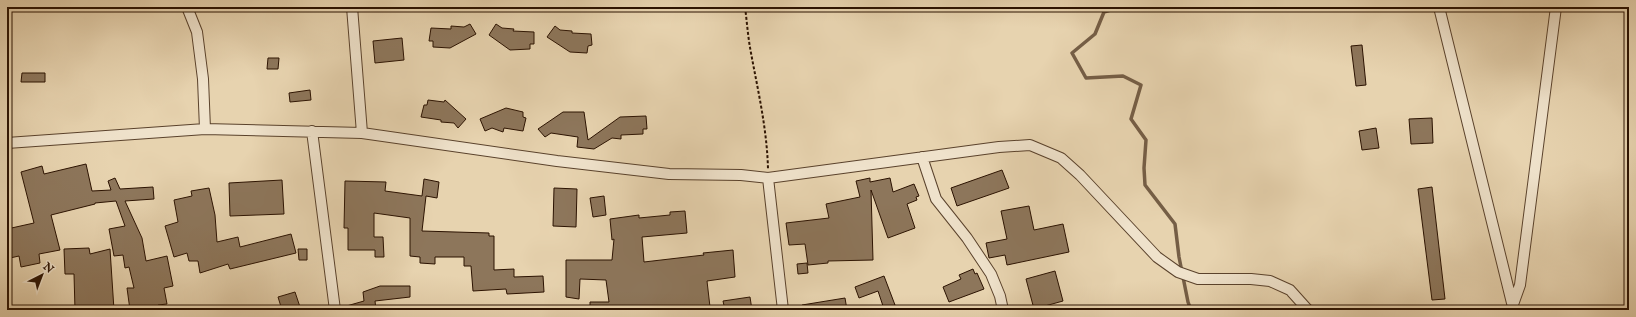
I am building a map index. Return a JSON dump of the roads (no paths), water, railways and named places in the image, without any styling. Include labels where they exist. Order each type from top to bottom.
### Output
[{"type":"street","points":[[187,7],[197,32],[205,130]]},
{"type":"street","points":[[352,7],[362,132]]},
{"type":"street","points":[[1439,7],[1512,307]]},
{"type":"street","points":[[1512,307],[1520,285],[1556,7]]},
{"type":"street","points":[[7,143],[205,130],[362,132],[557,160],[669,174],[741,175],[768,178],[999,147],[1030,145],[1061,158],[1080,175],[1157,257],[1178,272],[1198,278],[1251,279],[1270,281],[1290,290],[1308,310]]},
{"type":"street","points":[[312,131],[335,310]]},
{"type":"street","points":[[922,157],[936,200],[967,238],[991,274],[1000,296],[1003,310]]},
{"type":"street","points":[[768,178],[783,310]]},
{"type":"waterway","points":[[1120,7],[1104,12],[1095,34],[1072,53],[1086,78],[1123,76],[1141,85],[1131,119],[1146,140],[1144,168],[1145,185],[1175,224],[1179,257],[1191,310]]}]
